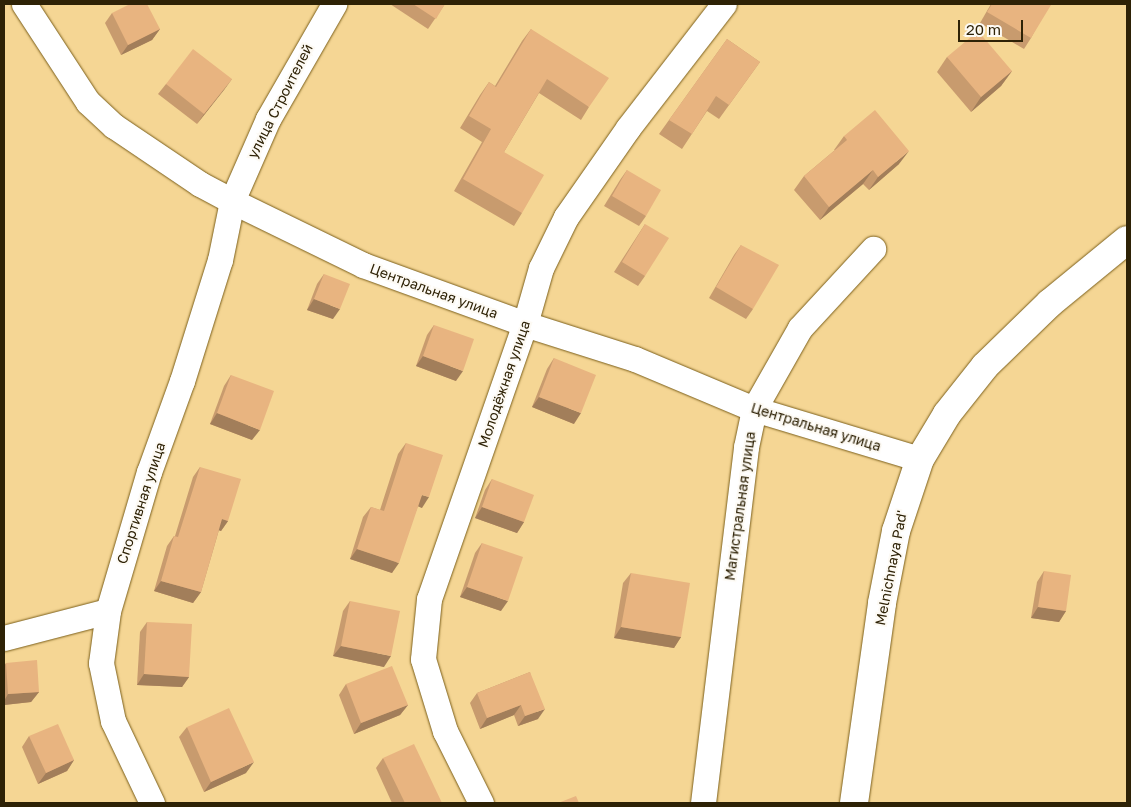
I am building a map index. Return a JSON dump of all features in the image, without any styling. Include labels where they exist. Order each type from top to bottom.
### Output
[{"type":"street","name":"Центральная улица","points":[[24,4],[88,102],[114,126],[200,184],[232,201],[362,265],[525,324],[635,359],[754,408],[920,459]]},
{"type":"street","name":"улица Строителей","points":[[232,201],[268,120],[334,4]]},
{"type":"street","name":"Молодёжная улица","points":[[481,803],[445,731],[423,659],[429,599],[525,324],[541,268],[566,217],[628,128],[724,4]]},
{"type":"street","name":"Спортивная улица","points":[[152,803],[113,721],[101,664],[108,611],[149,472],[182,381],[220,260],[232,201]]},
{"type":"street","name":"Melnichnaya Pad'","points":[[854,803],[882,603],[892,549],[908,491],[920,459],[947,414],[985,366],[1050,303],[1127,240]]},
{"type":"street","name":"Магистральная улица","points":[[703,803],[746,447],[754,408],[800,328],[873,249]]},
{"type":"street","points":[[4,638],[108,611]]},
{"type":"building","points":[[130,4],[147,4],[160,29],[128,45],[112,13]]},
{"type":"building","points":[[413,4],[445,4],[436,19]]},
{"type":"building","points":[[992,4],[1051,5],[1031,38],[987,12]]},
{"type":"building","points":[[531,29],[609,78],[589,107],[547,79],[504,152],[544,175],[522,213],[463,179],[491,129],[469,116],[489,82],[496,87]]},
{"type":"building","points":[[978,31],[1012,71],[981,97],[947,57]]},
{"type":"building","points":[[727,39],[760,62],[729,105],[716,96],[692,134],[669,120]]},
{"type":"building","points":[[193,49],[232,79],[204,114],[166,84]]},
{"type":"building","points":[[875,110],[909,151],[878,177],[873,170],[829,207],[804,176],[847,140],[844,136]]},
{"type":"building","points":[[627,170],[661,190],[646,216],[612,196]]},
{"type":"building","points":[[645,224],[669,238],[645,276],[622,262]]},
{"type":"building","points":[[741,245],[779,265],[753,309],[716,287]]},
{"type":"building","points":[[324,274],[350,284],[340,309],[314,299]]},
{"type":"building","points":[[434,325],[474,339],[463,371],[423,356]]},
{"type":"building","points":[[554,358],[596,375],[581,413],[539,397]]},
{"type":"building","points":[[231,375],[274,391],[260,430],[217,413]]},
{"type":"building","points":[[406,443],[443,455],[429,497],[422,495],[399,563],[357,549],[371,507],[384,511]]},
{"type":"building","points":[[200,467],[241,479],[228,521],[222,519],[201,592],[161,581],[174,536],[178,537]]},
{"type":"building","points":[[492,479],[534,495],[524,522],[482,507]]},
{"type":"building","points":[[482,543],[523,557],[508,601],[467,587]]},
{"type":"building","points":[[1044,571],[1071,575],[1066,611],[1038,607]]},
{"type":"building","points":[[631,573],[690,583],[681,637],[621,627]]},
{"type":"building","points":[[350,601],[400,611],[391,656],[341,646]]},
{"type":"building","points":[[147,622],[192,624],[189,677],[144,674]]},
{"type":"building","points":[[37,660],[39,692],[8,694],[6,663]]},
{"type":"building","points":[[392,666],[408,705],[361,723],[346,684]]},
{"type":"building","points":[[530,672],[545,709],[525,716],[521,705],[487,718],[477,693]]},
{"type":"building","points":[[229,708],[254,762],[211,782],[187,727]]},
{"type":"building","points":[[58,724],[74,760],[46,773],[29,736]]},
{"type":"building","points":[[414,744],[442,803],[405,803],[383,758]]},
{"type":"building","points":[[576,796],[579,803],[558,803]]}]
